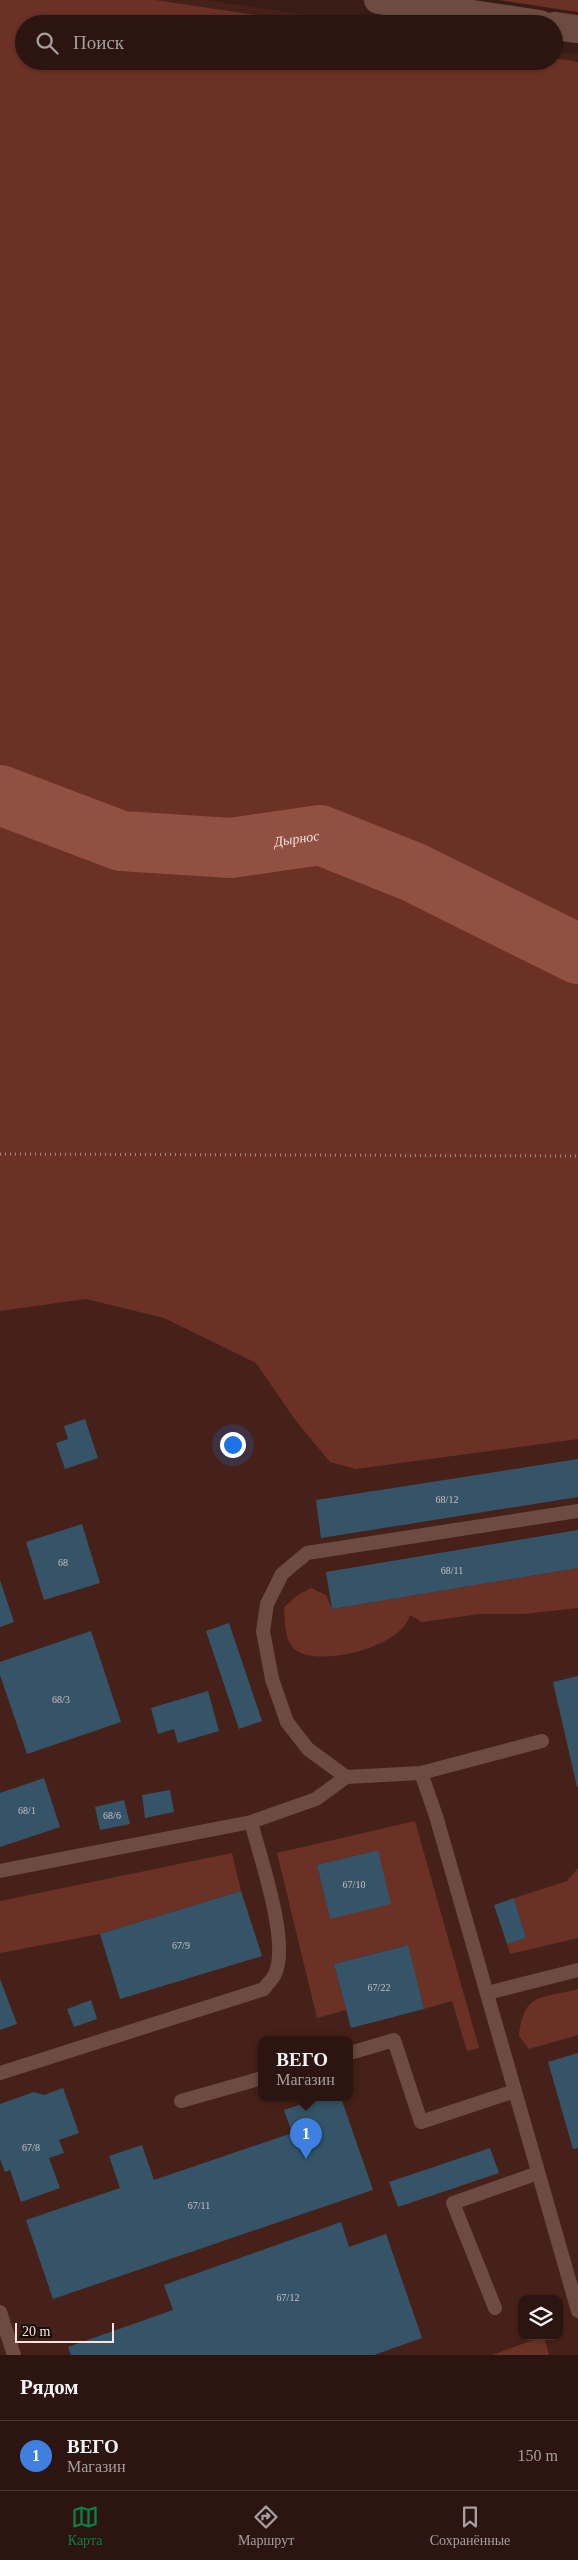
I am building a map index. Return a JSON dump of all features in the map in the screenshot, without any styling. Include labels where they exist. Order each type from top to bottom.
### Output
[{"type":"street","points":[[378,0],[479,15]]},
{"type":"street","points":[[563,27],[578,29]]},
{"type":"lane","points":[[346,1777],[308,1749],[287,1722],[272,1679],[263,1631],[267,1604],[282,1574],[307,1553],[578,1511]]},
{"type":"lane","points":[[0,1871],[251,1822],[316,1799],[346,1777],[421,1773],[542,1741]]},
{"type":"lane","points":[[421,1773],[436,1816],[538,2172],[574,2285],[578,2312]]},
{"type":"lane","points":[[0,2073],[264,1989],[276,1973],[280,1946],[275,1914],[251,1822]]},
{"type":"lane","points":[[487,1993],[578,1970]]},
{"type":"lane","points":[[353,2052],[394,2040],[421,2122],[515,2091]]},
{"type":"lane","points":[[181,2101],[258,2079]]},
{"type":"lane","points":[[495,2308],[453,2203],[538,2172]]},
{"type":"lane","points":[[0,2312],[14,2355]]},
{"type":"path","points":[[0,1154],[578,1156]]},
{"type":"shaded area","points":[[0,0],[206,0],[307,15],[15,15],[15,70],[563,70],[563,52],[578,54],[578,2355],[0,2355]]},
{"type":"shaded area","points":[[0,0],[155,0],[256,15],[15,15],[15,70],[563,70],[563,60],[578,62],[578,1439],[356,1469],[330,1462],[296,1421],[256,1363],[164,1318],[86,1299],[0,1311]]},
{"type":"shaded area","points":[[498,0],[578,0],[578,12]]},
{"type":"shaded area","points":[[578,1568],[578,1608],[524,1614],[480,1614],[422,1622],[410,1615],[404,1626],[393,1636],[361,1651],[343,1655],[309,1655],[297,1651],[287,1637],[284,1607],[298,1595],[311,1588],[326,1595],[332,1609]]},
{"type":"shaded area","points":[[415,1821],[479,2048],[467,2051],[452,2001],[424,2009],[407,1945],[334,1964],[346,2010],[317,2018],[277,1853]],"holes":[[[378,1850],[330,1919],[317,1865]]]},
{"type":"shaded area","points":[[232,1853],[241,1891],[100,1934],[0,1953],[0,1901]]},
{"type":"shaded area","points":[[578,1868],[578,1938],[510,1954],[507,1944],[526,1938],[514,1898],[567,1881]]},
{"type":"shaded area","points":[[578,1989],[578,2035],[529,2049],[519,2036],[521,2022],[530,2004],[544,1997]]},
{"type":"shaded area","points":[[533,2340],[545,2340],[549,2355],[492,2355]]},
{"type":"building","points":[[85,1419],[98,1458],[65,1469],[56,1443],[68,1439],[64,1426]]},
{"type":"building","points":[[578,1459],[578,1497],[321,1538],[316,1500]]},
{"type":"building","points":[[82,1524],[100,1583],[44,1600],[26,1542]]},
{"type":"building","points":[[578,1530],[578,1568],[332,1609],[326,1572]]},
{"type":"building","points":[[0,1580],[14,1622],[0,1627]]},
{"type":"building","points":[[229,1623],[262,1721],[239,1729],[206,1631]]},
{"type":"building","points":[[91,1631],[121,1722],[27,1754],[0,1675],[0,1662]]},
{"type":"building","points":[[578,1676],[578,1787],[577,1787],[553,1682]]},
{"type":"building","points":[[208,1691],[219,1731],[178,1743],[174,1729],[158,1734],[151,1708]]},
{"type":"building","points":[[44,1778],[60,1827],[0,1847],[0,1793]]},
{"type":"building","points":[[170,1790],[174,1812],[145,1818],[142,1795]]},
{"type":"building","points":[[124,1800],[130,1824],[100,1830],[95,1807]]},
{"type":"building","points":[[378,1850],[391,1904],[330,1919],[317,1865]]},
{"type":"building","points":[[241,1891],[262,1956],[120,1999],[100,1934]]},
{"type":"building","points":[[514,1898],[526,1938],[507,1944],[494,1905]]},
{"type":"building","points":[[408,1945],[424,2009],[351,2028],[334,1964]]},
{"type":"building","points":[[0,1979],[17,2024],[0,2030]]},
{"type":"building","points":[[91,2000],[97,2019],[74,2027],[67,2009]]},
{"type":"building","points":[[578,2053],[578,2148],[573,2149],[548,2062]]},
{"type":"building","points":[[63,2088],[79,2133],[59,2140],[64,2153],[49,2158],[60,2188],[21,2202],[10,2170],[5,2172],[0,2159],[0,2104],[34,2092],[44,2095]]},
{"type":"building","points":[[310,2101],[342,2101],[373,2190],[53,2299],[26,2220],[120,2188],[109,2156],[142,2145],[154,2180],[292,2133],[284,2110]]},
{"type":"building","points":[[490,2148],[499,2173],[398,2207],[389,2182]]},
{"type":"building","points":[[341,2222],[349,2247],[386,2234],[422,2338],[374,2355],[71,2355],[68,2347],[173,2310],[164,2285]]},
{"type":"waterway","name":"Дырнос","points":[[0,795],[121,841],[231,848],[320,835],[413,872],[578,954]]},
{"type":"place","name":"ВЕГО","points":[[306,2159]]}]
